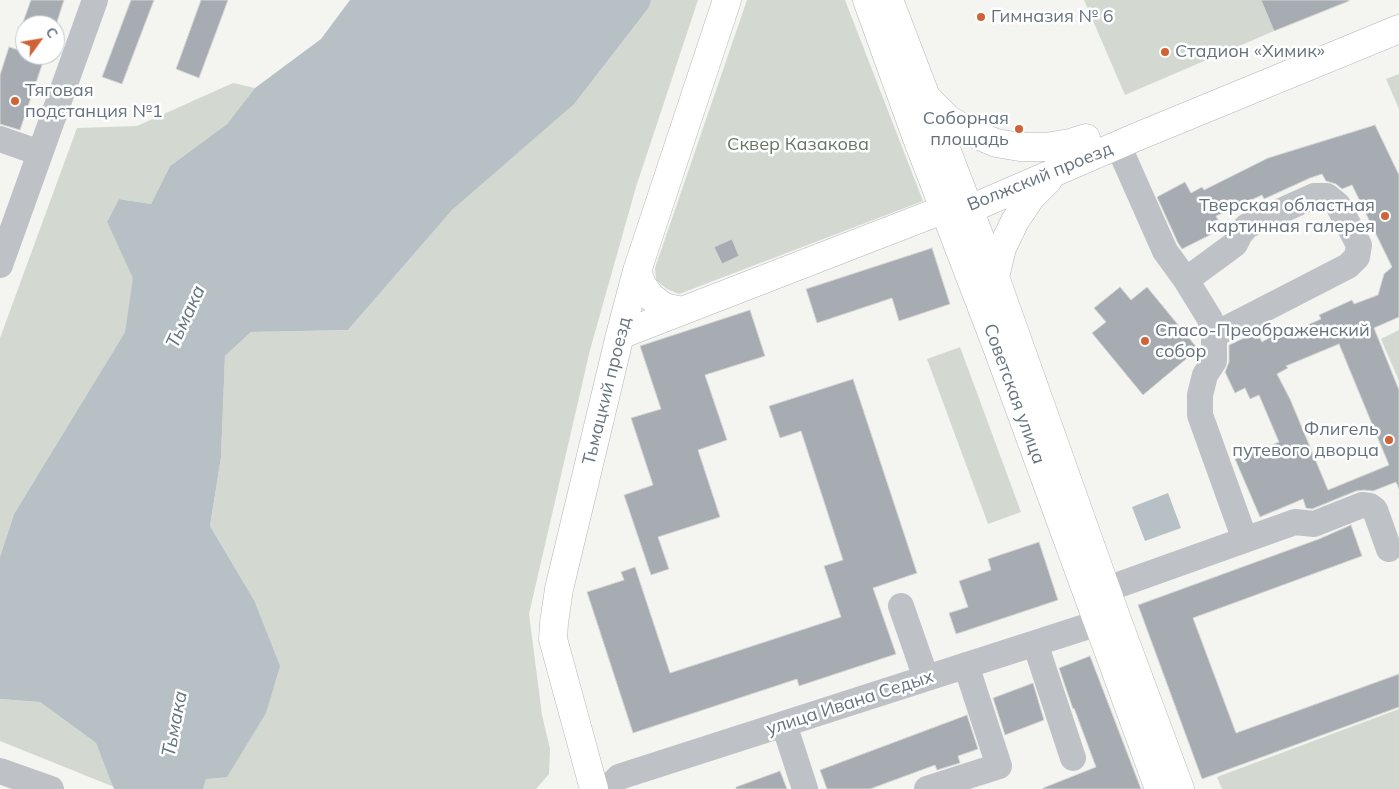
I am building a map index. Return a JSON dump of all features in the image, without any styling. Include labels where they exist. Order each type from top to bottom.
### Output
[{"type":"main road","name":"Тьмацкий проезд","points":[[594,789],[553,639],[560,580],[637,271],[727,0]]},
{"type":"main road","name":"Советская улица","points":[[867,0],[915,133],[959,204],[995,277],[1107,589],[1107,620],[1159,789]]},
{"type":"main road","name":"Советская улица","points":[[889,0],[927,98],[959,204],[988,322],[1107,620],[1180,789]]},
{"type":"main road","name":"Волжский проезд","points":[[959,204],[1086,138],[1399,9]]},
{"type":"main road","name":"Волжский проезд","points":[[959,204],[1059,170],[1399,29]]},
{"type":"main road","points":[[927,98],[948,119],[974,134],[996,142],[1020,147],[1045,148],[1086,138]]},
{"type":"main road","points":[[995,277],[1002,248],[1018,215],[1037,191],[1059,170]]},
{"type":"main road","points":[[620,335],[959,204]]},
{"type":"main road","points":[[637,271],[642,285],[650,296],[661,305],[682,311]]},
{"type":"street","points":[[0,265],[95,0]]},
{"type":"street","points":[[0,139],[40,153]]},
{"type":"street","points":[[1118,145],[1165,251],[1186,280],[1210,320],[1214,335],[1214,361],[1205,375],[1200,395],[1200,415],[1244,540]]},
{"type":"street","points":[[1186,280],[1235,244],[1247,226],[1314,196],[1327,196],[1338,205],[1359,245],[1357,257],[1348,266],[1214,335]]},
{"type":"street","points":[[1107,589],[1295,522],[1314,524],[1362,505],[1370,506],[1375,510],[1389,550]]},
{"type":"street","points":[[901,606],[926,678]]},
{"type":"street","name":"улица Ивана Седых","points":[[607,789],[619,777],[1107,620]]},
{"type":"street","points":[[1035,643],[1073,758]]},
{"type":"street","points":[[927,789],[999,766],[966,665]]},
{"type":"street","points":[[784,724],[805,789]]},
{"type":"street","points":[[0,771],[51,789]]},
{"type":"green space","points":[[651,0],[698,0],[636,187],[590,350],[529,614],[542,715],[550,749],[549,774],[536,789],[203,789],[254,600],[210,526],[221,457],[225,356],[251,332],[348,330],[453,209]]},
{"type":"green space","name":"Сквер Казакова","points":[[747,0],[845,0],[923,201],[679,294],[667,289],[656,280],[655,268]]},
{"type":"green space","name":"Стадион «Химик»","points":[[1084,0],[1351,0],[1125,95]]},
{"type":"green space","points":[[1399,74],[1399,109],[1386,79]]},
{"type":"green space","points":[[233,83],[255,88],[227,124],[170,166],[151,204],[119,199],[107,222],[134,278],[125,332],[14,514],[0,557],[0,338],[77,128],[137,126]]},
{"type":"green space","points":[[1399,330],[1399,381],[1381,339]]},
{"type":"green space","points":[[960,347],[1021,512],[988,524],[927,359]]},
{"type":"green space","points":[[0,699],[40,702],[96,743],[114,787],[0,741]]},
{"type":"green space","points":[[1399,709],[1399,789],[1222,789],[1217,777]]},
{"type":"water","name":"Тьмака","points":[[350,0],[651,0],[649,7],[574,104],[453,209],[348,330],[251,332],[225,356],[221,457],[210,526],[254,600],[280,666],[266,713],[227,777],[206,779],[203,789],[114,789],[96,743],[40,702],[0,699],[0,557],[14,514],[125,332],[133,278],[107,222],[119,199],[151,204],[170,166],[227,124],[255,88],[321,39]]},
{"type":"water","points":[[1168,493],[1181,528],[1145,541],[1132,507]]},
{"type":"building","points":[[31,0],[64,0],[59,15],[26,15]]},
{"type":"building","points":[[131,0],[154,0],[122,84],[102,77]]},
{"type":"building","points":[[201,0],[228,0],[199,78],[176,69]]},
{"type":"building","points":[[1261,0],[1348,0],[1349,1],[1274,31]]},
{"type":"building","name":"Тяговая подстанция №1","points":[[9,47],[15,49],[15,65],[42,65],[20,130],[0,124],[0,75]]},
{"type":"building","points":[[1375,125],[1399,175],[1399,317],[1374,328],[1399,390],[1399,489],[1396,482],[1373,491],[1356,491],[1312,509],[1306,508],[1303,499],[1260,517],[1235,459],[1279,442],[1259,395],[1250,399],[1245,388],[1235,393],[1225,372],[1229,362],[1229,345],[1257,332],[1262,342],[1272,336],[1274,340],[1321,319],[1319,315],[1352,300],[1354,304],[1378,295],[1384,274],[1392,267],[1352,185],[1342,189],[1336,184],[1326,181],[1322,174],[1264,199],[1262,195],[1216,216],[1218,220],[1207,225],[1212,234],[1182,249],[1157,197],[1185,182],[1191,193],[1202,187],[1204,190],[1268,158]],"holes":[[[1339,344],[1389,465],[1328,490],[1290,399],[1277,374],[1288,368],[1286,366]]]},
{"type":"building","points":[[732,239],[739,256],[722,264],[714,247]]},
{"type":"building","points":[[932,248],[950,304],[899,321],[892,298],[817,323],[806,289]]},
{"type":"building","name":"Спасо-Преображенский собор","points":[[1120,287],[1131,300],[1147,287],[1198,349],[1143,395],[1092,333],[1106,322],[1094,308]]},
{"type":"building","points":[[750,310],[765,356],[705,375],[727,440],[698,450],[720,517],[658,537],[669,569],[651,575],[624,495],[653,485],[631,418],[661,409],[640,346]]},
{"type":"building","points":[[853,379],[917,573],[873,588],[896,654],[799,686],[797,679],[633,733],[587,592],[624,580],[621,572],[635,567],[670,673],[841,617],[824,566],[843,560],[801,431],[780,438],[769,406]]},
{"type":"building","points":[[1351,525],[1362,556],[1193,618],[1236,733],[1399,674],[1399,707],[1202,779],[1138,605],[1319,539]]},
{"type":"building","points":[[1039,542],[1058,600],[956,634],[949,613],[968,607],[959,581],[991,570],[988,559]]},
{"type":"building","points":[[1090,656],[1141,789],[1043,789],[1096,767],[1059,668]]},
{"type":"building","points":[[1033,683],[1044,720],[1005,735],[993,698]]},
{"type":"building","points":[[967,715],[978,749],[958,756],[960,763],[937,770],[935,765],[870,789],[827,789],[820,770]]},
{"type":"building","points":[[780,771],[787,789],[736,789],[736,787]]},
{"type":"place","name":"Гимназия № 6","points":[[981,17]]},
{"type":"place","name":"Стадион «Химик»","points":[[1165,52]]},
{"type":"place","name":"Тяговая подстанция №1","points":[[15,101]]},
{"type":"place","name":"Соборная площадь","points":[[1019,129]]},
{"type":"place","name":"Тверская областная картинная галерея","points":[[1385,216]]},
{"type":"place","name":"Спасо-Преображенский собор","points":[[1145,341]]},
{"type":"place","name":"Флигель путевого дворца","points":[[1389,440]]}]
